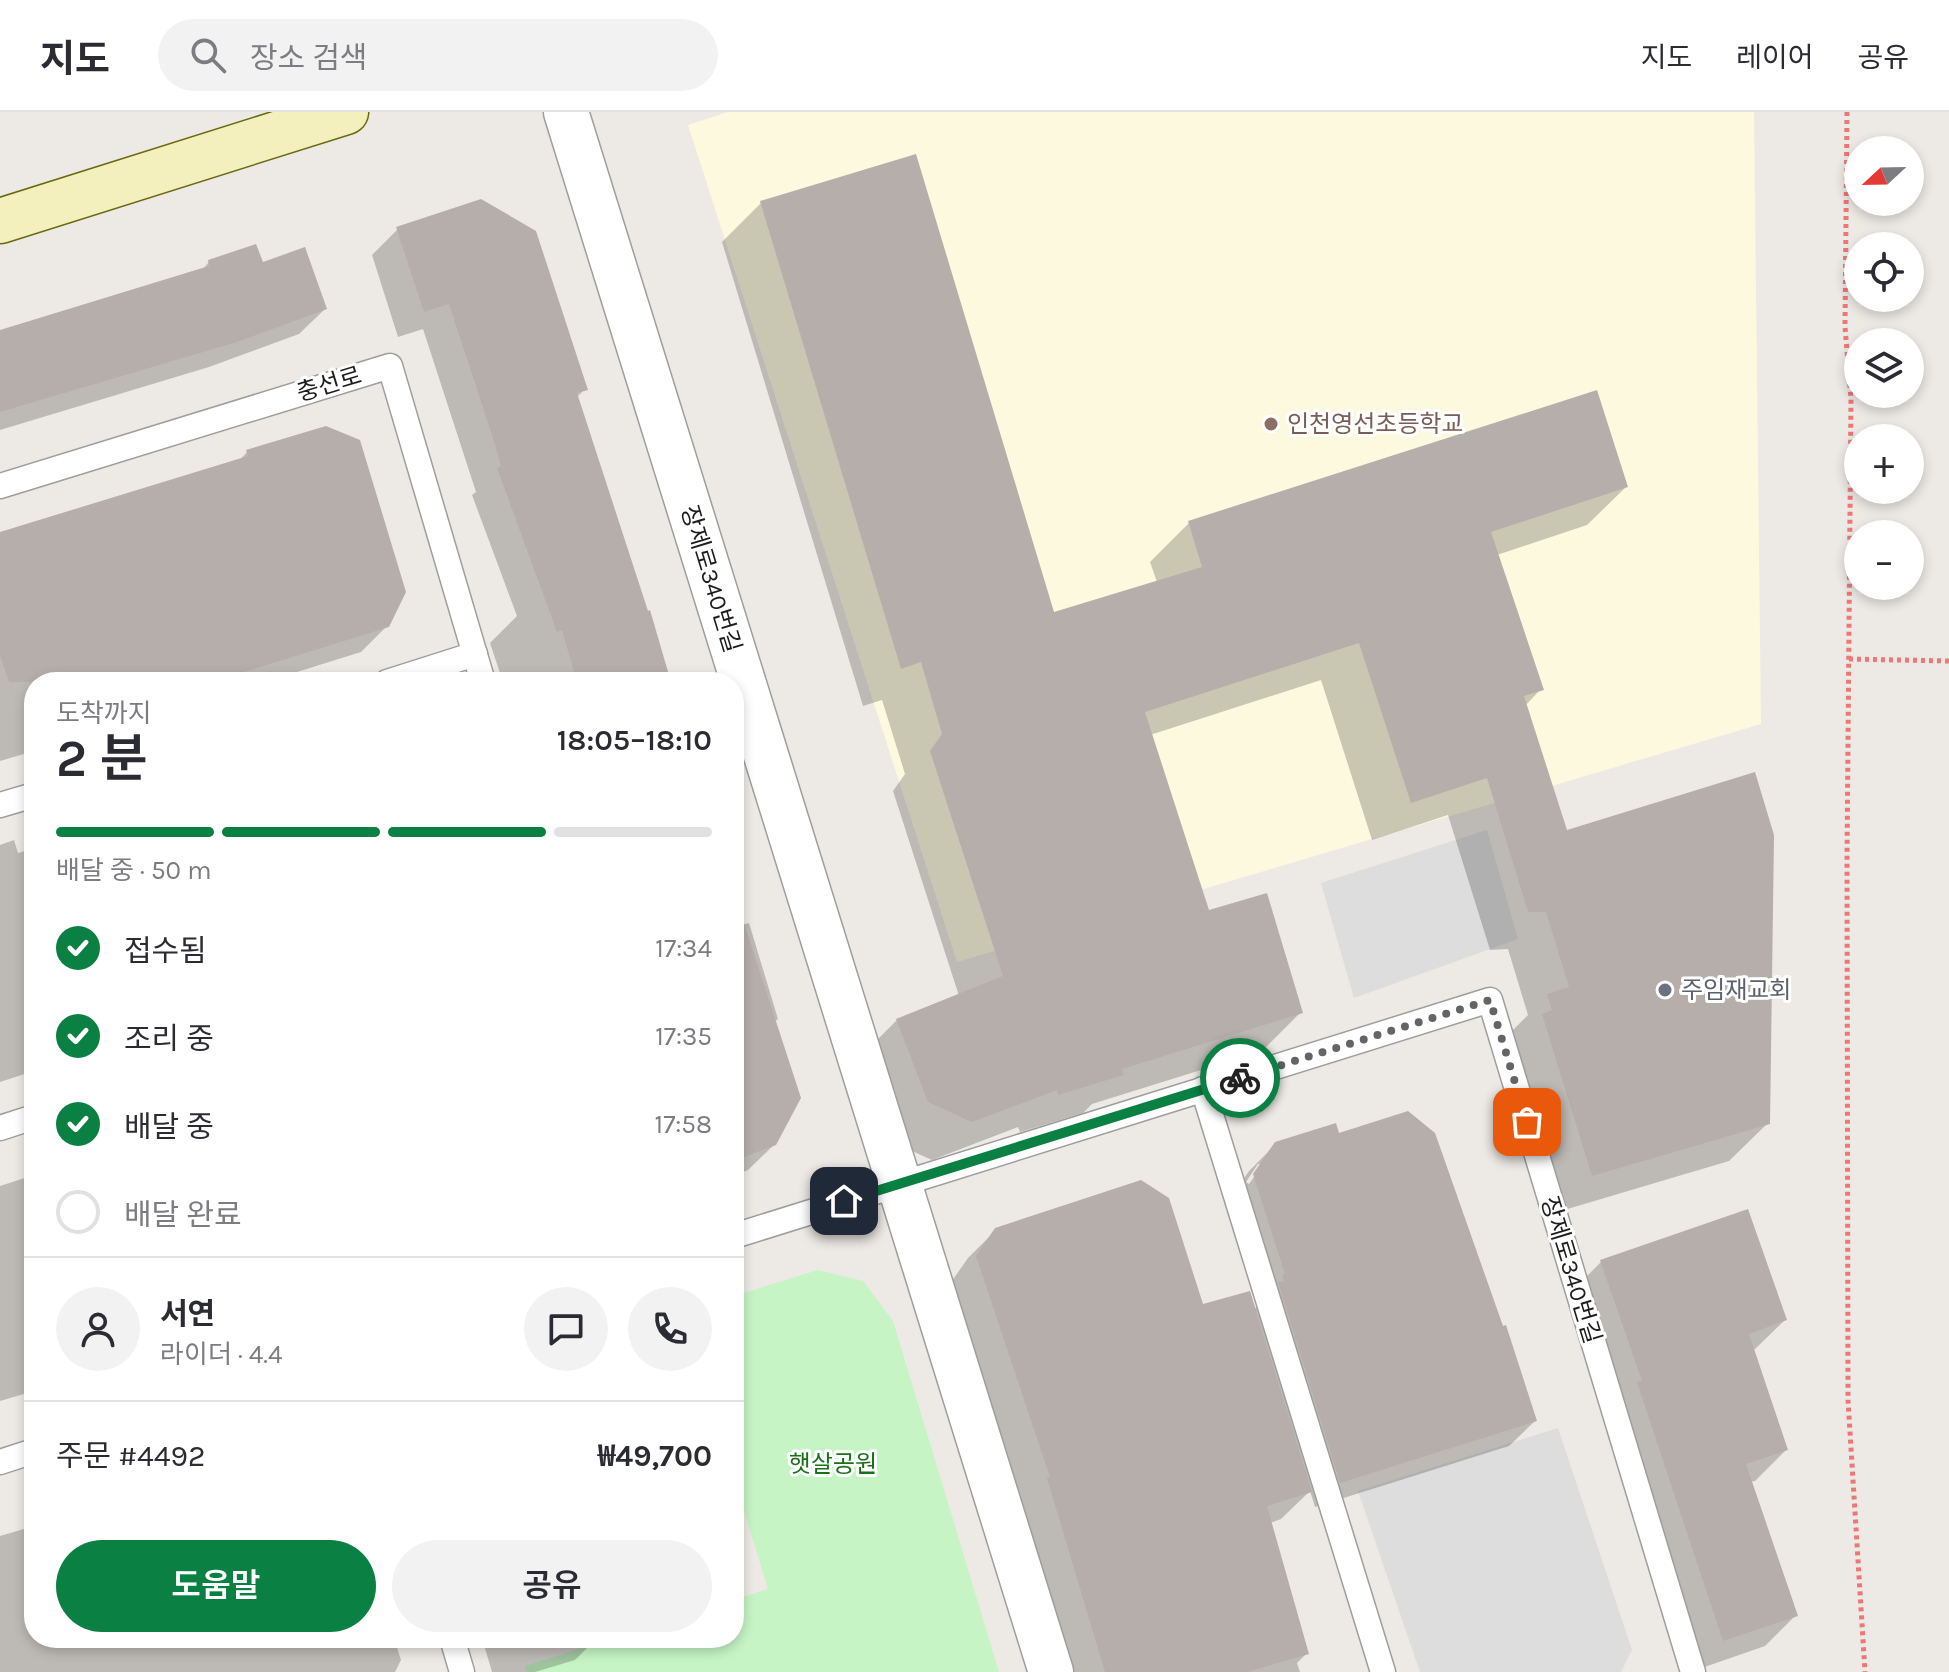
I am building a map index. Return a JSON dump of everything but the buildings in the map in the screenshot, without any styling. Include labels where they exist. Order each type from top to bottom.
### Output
[{"type":"street","points":[[0,221],[346,112]]},
{"type":"street","name":"장제로340번길","points":[[566,112],[740,672]]},
{"type":"street","name":"장제로340번길","points":[[744,685],[1051,1672]]},
{"type":"lane","name":"충선로","points":[[0,486],[390,366],[480,672]]},
{"type":"lane","points":[[418,672],[475,654]]},
{"type":"lane","points":[[0,805],[24,798]]},
{"type":"lane","name":"장제로340번길","points":[[899,1184],[1490,1000],[1693,1672]]},
{"type":"lane","points":[[1203,1089],[1383,1672]]},
{"type":"lane","points":[[0,1128],[24,1120]]},
{"type":"lane","points":[[744,1233],[899,1184]]},
{"type":"lane","points":[[0,1462],[24,1454]]},
{"type":"lane","points":[[455,1648],[462,1672]]},
{"type":"path","points":[[1847,112],[1845,327],[1851,399],[1848,1400],[1865,1672]]},
{"type":"path","points":[[1849,659],[1949,661]]},
{"type":"shaded area","name":"인천영선초등학교","points":[[728,112],[1754,112],[1761,724],[957,962],[688,125]]},
{"type":"shaded area","points":[[1487,830],[1518,939],[1354,998],[1321,883]]},
{"type":"shaded area","points":[[1558,1428],[1632,1650],[1621,1672],[1420,1672],[1358,1491]]},
{"type":"green space","name":"햇살공원","points":[[818,1270],[863,1281],[893,1321],[999,1672],[527,1672],[525,1666],[582,1648],[744,1648],[744,1597],[768,1589],[744,1511],[744,1293]]},
{"type":"way so far","points":[[1240,1078],[1490,1000],[1527,1122]]},
{"type":"place","name":"인천영선초등학교","points":[[1271,424]]},
{"type":"place","name":"주임재교회","points":[[1665,990]]},
{"type":"route","points":[[844,1201],[1240,1078]]}]
